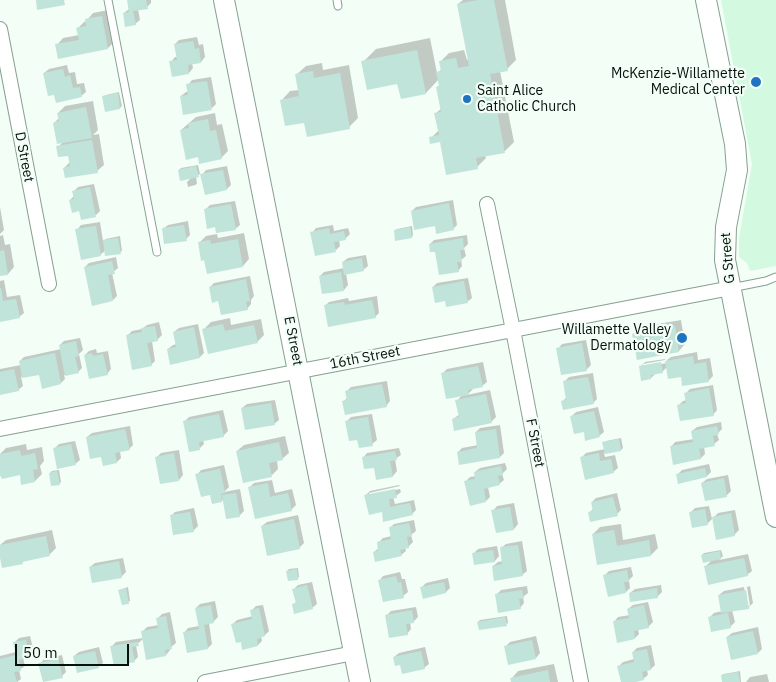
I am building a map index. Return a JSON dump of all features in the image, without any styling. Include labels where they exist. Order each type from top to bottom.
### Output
[{"type":"street","name":"E Street","points":[[224,0],[360,682]]},
{"type":"street","name":"G Street","points":[[706,0],[735,144],[737,170],[726,227],[726,260],[776,517]]},
{"type":"street","name":"D Street","points":[[0,29],[49,284]]},
{"type":"street","name":"F Street","points":[[487,204],[581,682]]},
{"type":"street","name":"16th Street","points":[[0,429],[731,288]]},
{"type":"street","points":[[205,682],[354,653]]},
{"type":"lane","points":[[108,0],[157,252]]},
{"type":"lane","points":[[731,288],[766,281],[776,277]]},
{"type":"shaded area","name":"McKenzie-Willamette Medical Center","points":[[721,0],[776,0],[776,266],[750,271],[747,263],[739,257],[739,238],[752,164]]},
{"type":"building","points":[[36,0],[64,0],[65,5],[37,10]]},
{"type":"building","points":[[127,0],[146,0],[148,9],[133,11],[136,25],[125,27],[123,13],[129,12]]},
{"type":"building","name":"Saint Alice Catholic Church","points":[[478,0],[494,0],[508,71],[490,74],[505,153],[476,158],[478,169],[446,175],[440,142],[430,144],[429,137],[439,135],[434,113],[441,112],[436,87],[439,86],[436,72],[441,71],[439,61],[456,58],[458,68],[469,66],[457,4]]},
{"type":"building","points":[[102,16],[108,49],[58,59],[55,44],[79,40],[76,28],[86,26],[85,19]]},
{"type":"building","points":[[193,41],[195,49],[199,48],[201,63],[188,65],[189,74],[172,77],[169,61],[177,60],[174,44]]},
{"type":"building","points":[[417,50],[426,94],[401,99],[397,84],[367,90],[361,61]]},
{"type":"building","points":[[63,69],[65,77],[70,75],[73,88],[80,87],[82,97],[56,103],[54,95],[48,96],[43,73]]},
{"type":"building","points":[[313,71],[314,78],[340,73],[350,129],[307,137],[304,123],[285,126],[280,100],[299,96],[295,74]]},
{"type":"building","points":[[207,81],[212,110],[183,115],[180,96],[188,95],[186,84]]},
{"type":"building","points":[[118,93],[120,109],[105,112],[102,96]]},
{"type":"building","points":[[86,107],[92,138],[57,144],[53,123],[59,121],[57,113]]},
{"type":"building","points":[[208,119],[210,131],[216,130],[222,159],[199,164],[198,157],[186,160],[180,130],[189,128],[188,123]]},
{"type":"building","points":[[92,140],[98,173],[65,178],[63,168],[70,166],[68,156],[58,157],[56,146]]},
{"type":"building","points":[[196,166],[199,177],[180,181],[178,170]]},
{"type":"building","points":[[223,170],[227,190],[205,195],[200,174]]},
{"type":"building","points":[[90,187],[96,217],[81,220],[79,211],[72,213],[69,200],[74,199],[72,191]]},
{"type":"building","points":[[449,203],[454,230],[436,234],[435,226],[414,230],[411,211]]},
{"type":"building","points":[[231,204],[236,230],[216,233],[215,227],[207,229],[204,209]]},
{"type":"building","points":[[184,225],[187,241],[164,244],[162,228]]},
{"type":"building","points":[[96,226],[101,256],[81,260],[75,229]]},
{"type":"building","points":[[410,227],[412,238],[395,241],[394,230]]},
{"type":"building","points":[[329,228],[330,234],[344,231],[346,240],[334,242],[336,252],[315,256],[310,232]]},
{"type":"building","points":[[118,238],[121,254],[105,256],[103,240]]},
{"type":"building","points":[[463,238],[464,250],[460,250],[462,262],[457,262],[459,272],[439,275],[435,252],[430,252],[429,244]]},
{"type":"building","points":[[238,239],[243,267],[207,274],[204,260],[201,261],[198,242],[210,240],[211,244]]},
{"type":"building","points":[[4,250],[8,275],[0,276],[0,251]]},
{"type":"building","points":[[362,258],[364,271],[344,275],[342,262]]},
{"type":"building","points":[[112,261],[115,274],[108,275],[113,301],[92,306],[84,267]]},
{"type":"building","points":[[341,272],[344,291],[322,294],[319,276]]},
{"type":"building","points":[[246,279],[250,301],[246,302],[248,310],[221,315],[218,301],[212,303],[209,287]]},
{"type":"building","points":[[464,281],[468,303],[446,307],[445,301],[435,303],[432,287]]},
{"type":"building","points":[[0,288],[3,301],[16,299],[20,318],[0,322]]},
{"type":"building","points":[[372,300],[376,318],[328,327],[324,305],[344,302],[345,305]]},
{"type":"building","points":[[223,324],[225,331],[254,325],[258,343],[208,354],[202,329]]},
{"type":"building","points":[[155,326],[158,341],[147,343],[152,366],[132,370],[126,335],[142,332],[141,328]]},
{"type":"building","points":[[675,326],[679,352],[637,360],[632,334]]},
{"type":"building","points":[[194,327],[200,358],[170,365],[167,349],[176,347],[173,332]]},
{"type":"building","points":[[76,341],[79,356],[75,357],[79,373],[65,376],[59,345]]},
{"type":"building","points":[[582,343],[587,371],[561,375],[556,348]]},
{"type":"building","points":[[55,353],[61,384],[42,389],[39,375],[22,378],[19,361]]},
{"type":"building","points":[[92,353],[93,356],[103,354],[108,375],[89,379],[84,355]]},
{"type":"building","points":[[693,356],[694,364],[706,362],[709,382],[682,386],[681,377],[668,379],[665,361]]},
{"type":"building","points":[[661,362],[663,373],[651,375],[651,379],[641,381],[639,366]]},
{"type":"building","points":[[478,366],[483,387],[468,390],[469,395],[446,399],[441,373]]},
{"type":"building","points":[[14,369],[19,391],[0,395],[0,372]]},
{"type":"building","points":[[588,377],[594,404],[563,410],[561,401],[566,400],[563,381]]},
{"type":"building","points":[[382,384],[387,407],[345,415],[342,401],[347,400],[345,391]]},
{"type":"building","points":[[709,388],[714,416],[680,421],[677,405],[686,403],[684,393]]},
{"type":"building","points":[[486,394],[492,423],[454,431],[452,419],[459,417],[455,400]]},
{"type":"building","points":[[271,403],[275,425],[245,430],[241,408]]},
{"type":"building","points":[[594,411],[600,437],[585,441],[584,432],[574,434],[570,416]]},
{"type":"building","points":[[219,414],[224,437],[199,442],[200,450],[189,452],[183,421]]},
{"type":"building","points":[[368,417],[373,446],[359,448],[357,440],[349,441],[345,421]]},
{"type":"building","points":[[717,426],[719,434],[713,436],[715,446],[699,449],[701,459],[673,465],[670,446],[693,442],[691,431]]},
{"type":"building","points":[[125,429],[130,450],[115,453],[117,463],[103,466],[101,457],[90,459],[86,437]]},
{"type":"building","points":[[496,429],[500,458],[459,465],[457,452],[477,448],[475,432]]},
{"type":"building","points":[[619,439],[621,451],[605,454],[602,442]]},
{"type":"building","points":[[279,442],[283,460],[269,463],[272,477],[243,483],[236,451]]},
{"type":"building","points":[[71,444],[76,465],[57,469],[53,448]]},
{"type":"building","points":[[20,450],[21,456],[35,453],[38,469],[33,470],[35,482],[21,485],[20,475],[2,479],[0,475],[0,454]]},
{"type":"building","points":[[395,451],[397,460],[390,461],[393,477],[376,480],[374,468],[364,469],[362,457]]},
{"type":"building","points":[[174,453],[179,481],[160,484],[155,457]]},
{"type":"building","points":[[599,453],[600,461],[611,459],[614,473],[585,480],[580,457]]},
{"type":"building","points":[[501,466],[503,475],[498,476],[500,485],[484,489],[486,502],[470,506],[464,481],[475,479],[474,472]]},
{"type":"building","points":[[705,468],[707,477],[678,484],[676,474]]},
{"type":"building","points":[[220,469],[225,493],[221,494],[222,502],[212,504],[210,495],[201,497],[195,474]]},
{"type":"building","points":[[57,471],[60,485],[51,486],[49,473]]},
{"type":"building","points":[[724,478],[727,497],[705,501],[701,483]]},
{"type":"building","points":[[268,483],[270,497],[288,493],[292,511],[255,519],[248,487]]},
{"type":"building","points":[[395,489],[397,498],[389,499],[390,507],[410,503],[413,515],[383,522],[382,512],[369,515],[364,495]]},
{"type":"building","points":[[236,493],[240,517],[226,519],[222,495]]},
{"type":"building","points":[[613,497],[618,516],[590,522],[588,512],[593,511],[591,502]]},
{"type":"building","points":[[510,507],[514,530],[496,533],[491,510]]},
{"type":"building","points":[[705,509],[708,525],[692,528],[689,512]]},
{"type":"building","points":[[190,512],[194,532],[173,535],[170,515]]},
{"type":"building","points":[[731,513],[735,536],[716,540],[712,517]]},
{"type":"building","points":[[294,519],[300,549],[267,556],[261,526]]},
{"type":"building","points":[[409,523],[412,536],[407,537],[409,548],[400,550],[402,556],[375,562],[373,552],[378,551],[377,542],[391,539],[389,527]]},
{"type":"building","points":[[614,530],[617,546],[649,540],[651,556],[597,565],[592,534]]},
{"type":"building","points":[[46,536],[50,556],[2,568],[0,545]]},
{"type":"building","points":[[518,545],[523,576],[494,581],[492,566],[502,564],[500,547]]},
{"type":"building","points":[[493,550],[495,562],[474,565],[472,553]]},
{"type":"building","points":[[720,551],[721,559],[703,563],[701,555]]},
{"type":"building","points":[[744,558],[748,576],[708,585],[704,566]]},
{"type":"building","points":[[119,561],[122,578],[92,583],[89,567]]},
{"type":"building","points":[[297,569],[298,580],[288,581],[286,571]]},
{"type":"building","points":[[627,570],[629,582],[624,582],[626,593],[608,597],[603,575]]},
{"type":"building","points":[[396,576],[398,583],[401,582],[404,598],[383,602],[378,580]]},
{"type":"building","points":[[444,582],[446,593],[423,599],[420,587]]},
{"type":"building","points":[[307,585],[313,609],[294,614],[292,604],[296,603],[292,589]]},
{"type":"building","points":[[126,588],[129,604],[122,605],[118,590]]},
{"type":"building","points":[[657,588],[658,598],[630,602],[629,593]]},
{"type":"building","points":[[522,590],[524,598],[519,599],[521,609],[498,613],[495,594]]},
{"type":"building","points":[[746,590],[749,609],[721,613],[718,595]]},
{"type":"building","points":[[211,605],[214,623],[204,625],[208,649],[187,653],[183,632],[199,629],[195,608]]},
{"type":"building","points":[[644,605],[649,628],[634,631],[635,639],[617,643],[613,621],[629,618],[627,609]]},
{"type":"building","points":[[259,608],[265,636],[257,639],[258,646],[242,650],[241,642],[236,643],[231,624],[252,619],[250,610]]},
{"type":"building","points":[[412,610],[414,623],[406,624],[408,635],[389,638],[385,615]]},
{"type":"building","points":[[728,613],[731,628],[711,632],[708,617]]},
{"type":"building","points":[[166,616],[172,649],[165,650],[166,656],[146,660],[141,631],[158,628],[156,618]]},
{"type":"building","points":[[505,617],[507,626],[479,630],[477,622]]},
{"type":"building","points":[[753,631],[758,654],[731,660],[726,637]]},
{"type":"building","points":[[26,640],[30,657],[19,660],[21,671],[14,672],[17,682],[0,682],[0,659],[16,655],[13,642]]},
{"type":"building","points":[[532,640],[536,659],[508,665],[504,646]]},
{"type":"building","points":[[138,642],[139,646],[132,647],[135,662],[114,666],[110,646]]},
{"type":"building","points":[[647,649],[651,670],[642,672],[644,680],[621,682],[617,666],[634,662],[632,652]]},
{"type":"building","points":[[95,651],[99,668],[77,673],[73,656]]},
{"type":"building","points":[[421,651],[425,669],[402,674],[400,665],[395,666],[393,657]]},
{"type":"building","points":[[58,659],[63,678],[43,682],[38,663]]},
{"type":"building","points":[[548,670],[550,682],[511,682],[510,678]]},
{"type":"building","points":[[738,672],[740,682],[722,682],[721,675]]},
{"type":"place","name":"McKenzie-Willamette Medical Center","points":[[756,82]]},
{"type":"place","name":"Saint Alice Catholic Church","points":[[467,99]]},
{"type":"place","name":"Willamette Valley Dermatology","points":[[682,338]]}]
